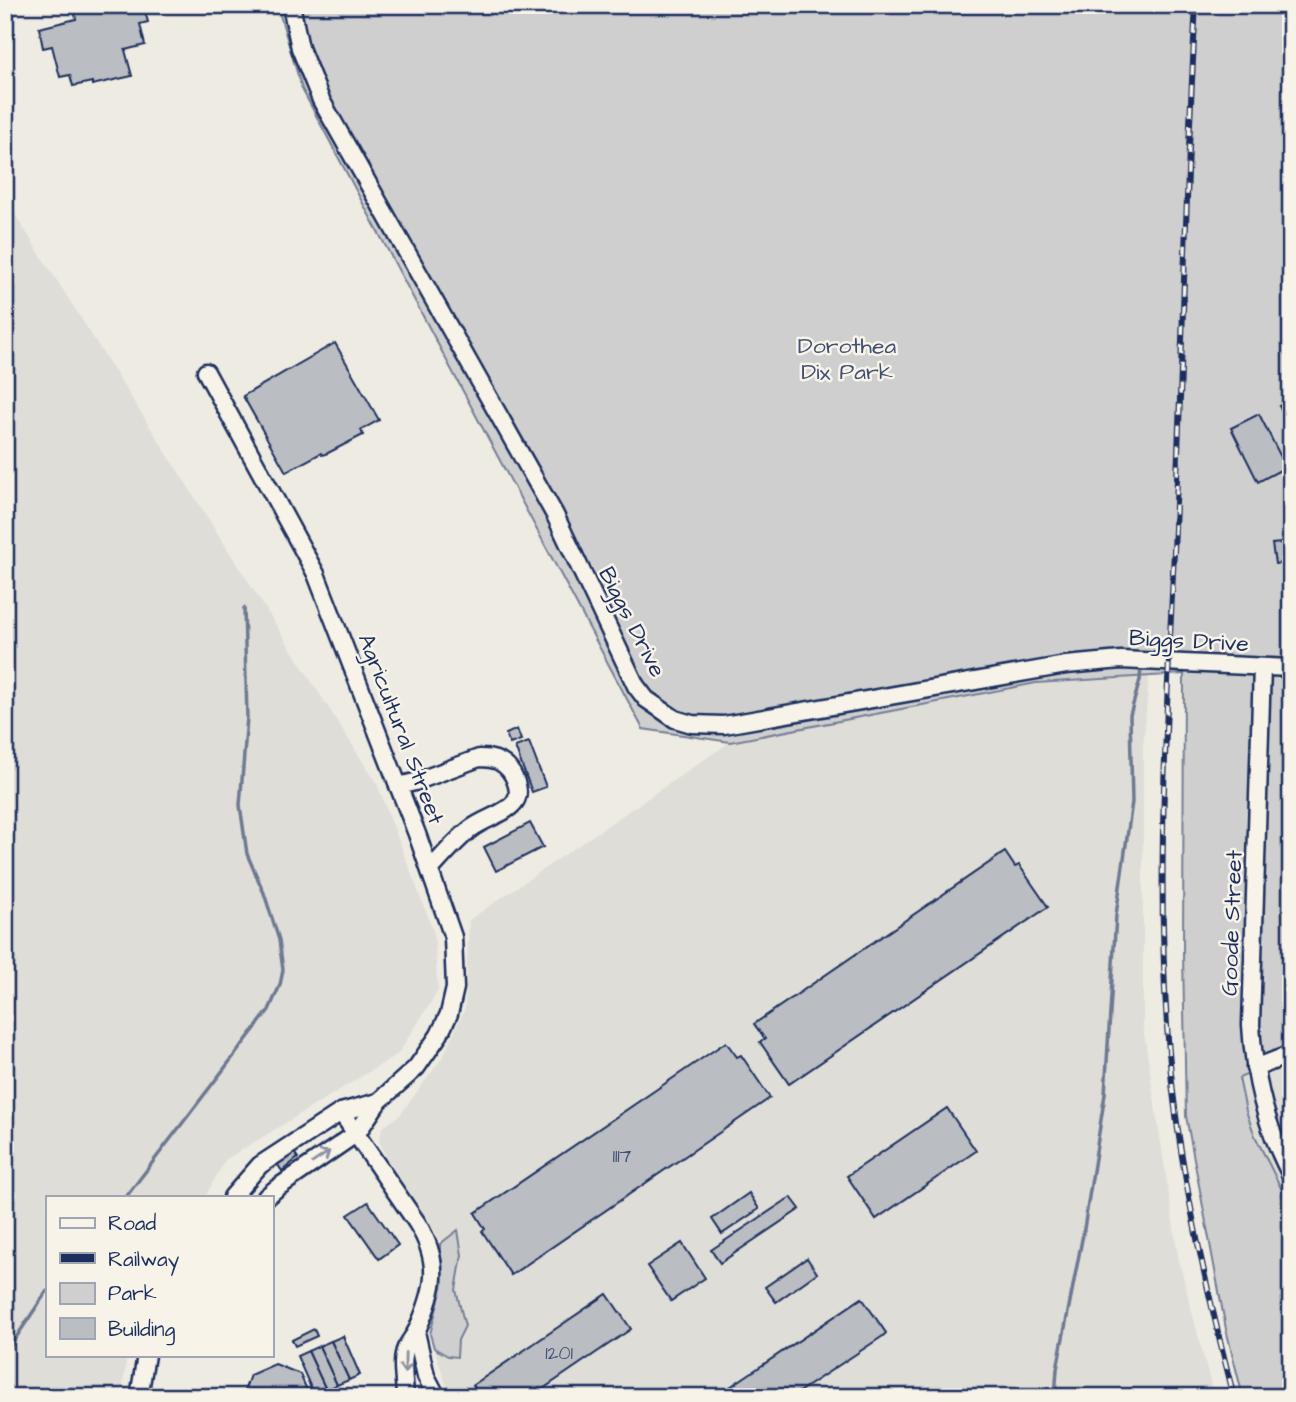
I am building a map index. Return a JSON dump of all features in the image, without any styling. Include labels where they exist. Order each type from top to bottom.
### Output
[{"type":"street","name":"Biggs Drive","points":[[291,5],[300,48],[321,100],[555,515],[628,672],[646,699],[662,712],[692,724],[724,725],[1094,662],[1121,660],[1291,668]]},
{"type":"street","name":"Agricultural Street","points":[[206,372],[316,575],[430,870],[453,937],[455,988],[449,1014],[439,1035],[416,1068],[378,1102],[357,1133],[267,1196]]},
{"type":"street","name":"Goode Street","points":[[1262,667],[1251,1003],[1255,1068],[1269,1125],[1291,1175]]},
{"type":"street","points":[[398,786],[479,758],[500,762],[509,768],[515,781],[517,800],[510,808],[472,828],[430,870]]},
{"type":"street","points":[[1255,1068],[1291,1054]]},
{"type":"street","name":"Agricultural Street","points":[[233,1196],[260,1165],[341,1112],[378,1102]]},
{"type":"street","points":[[341,1112],[428,1241],[434,1259],[428,1303],[416,1332],[405,1349],[405,1396],[433,1391],[419,1352],[416,1332]]},
{"type":"street","points":[[139,1397],[146,1356]]},
{"type":"shaded area","points":[[5,199],[377,784],[434,933],[438,991],[398,1054],[225,1160],[206,1196],[46,1196],[46,1356],[127,1356],[121,1397],[5,1397]]},
{"type":"shaded area","points":[[1149,675],[1143,747],[1143,1026],[1179,1261],[1214,1397],[451,1397],[438,1361],[431,1329],[443,1244],[387,1159],[379,1141],[382,1128],[400,1115],[442,1058],[465,1009],[469,920],[730,742],[1036,683]]},
{"type":"shaded area","points":[[1291,1056],[1291,1208],[1255,1136],[1239,1078]]},
{"type":"green space","name":"Dorothea Dix Park","points":[[277,5],[1291,5],[1291,1056],[1239,1078],[1255,1136],[1291,1208],[1291,1397],[1243,1397],[1226,1329],[1186,1116],[1183,954],[1184,674],[1036,683],[730,742],[643,729],[302,89]]},
{"type":"green space","points":[[458,1230],[462,1255],[456,1290],[465,1326],[458,1340],[457,1357],[448,1356],[434,1348],[430,1334],[443,1284],[440,1244]]},
{"type":"building","points":[[88,5],[136,5],[137,9],[144,8],[148,22],[140,24],[145,45],[125,50],[132,76],[92,85],[92,82],[73,86],[70,75],[60,77],[52,46],[43,48],[39,28],[76,19],[74,9]]},
{"type":"building","points":[[335,343],[379,420],[361,430],[363,435],[286,472],[243,396]]},
{"type":"building","points":[[1291,400],[1291,428],[1279,406]]},
{"type":"building","points":[[1259,414],[1286,467],[1258,482],[1231,428]]},
{"type":"building","points":[[1291,542],[1291,562],[1275,564],[1272,544]]},
{"type":"building","points":[[517,729],[521,740],[510,744],[506,734]]},
{"type":"building","points":[[529,742],[546,787],[532,792],[515,747]]},
{"type":"building","points":[[530,823],[543,847],[496,871],[484,847]]},
{"type":"building","points":[[1005,852],[1015,867],[1019,865],[1048,907],[789,1084],[760,1042],[765,1039],[754,1024]]},
{"type":"building","points":[[726,1042],[737,1057],[741,1055],[770,1098],[511,1275],[482,1231],[485,1229],[475,1213]]},
{"type":"building","points":[[947,1108],[976,1151],[876,1219],[847,1176]]},
{"type":"building","points":[[294,1152],[298,1158],[282,1171],[276,1162]]},
{"type":"building","points":[[749,1193],[759,1209],[722,1234],[712,1219]]},
{"type":"building","points":[[791,1197],[800,1209],[720,1263],[711,1250]]},
{"type":"building","points":[[368,1202],[398,1245],[379,1259],[348,1215]]},
{"type":"building","points":[[682,1243],[705,1278],[671,1301],[647,1266]]},
{"type":"building","points":[[807,1258],[817,1273],[776,1302],[765,1287]]},
{"type":"building","points":[[607,1294],[631,1329],[531,1397],[481,1397],[473,1385]]},
{"type":"building","points":[[862,1298],[886,1333],[883,1336],[791,1397],[715,1397]]},
{"type":"building","points":[[314,1329],[317,1336],[295,1346],[292,1340]]},
{"type":"building","points":[[343,1336],[360,1375],[349,1380],[331,1341]]},
{"type":"building","points":[[331,1341],[349,1380],[337,1385],[319,1346]]},
{"type":"building","points":[[319,1346],[337,1385],[326,1390],[308,1351]]},
{"type":"building","points":[[308,1351],[326,1390],[314,1395],[297,1356]]},
{"type":"building","points":[[275,1364],[300,1374],[310,1397],[242,1397],[250,1375]]},
{"type":"waterway","points":[[127,1196],[269,1010],[280,985],[283,970],[279,940],[264,893],[247,854],[240,805],[247,717],[244,608]]},
{"type":"waterway","points":[[1055,1397],[1057,1369],[1084,1229],[1105,1094],[1116,915],[1132,802],[1130,715],[1141,666]]},
{"type":"waterway","points":[[5,1354],[46,1292]]},
{"type":"railway","points":[[1196,5],[1167,709],[1163,916],[1169,1052],[1179,1139],[1203,1269],[1234,1397]]}]
